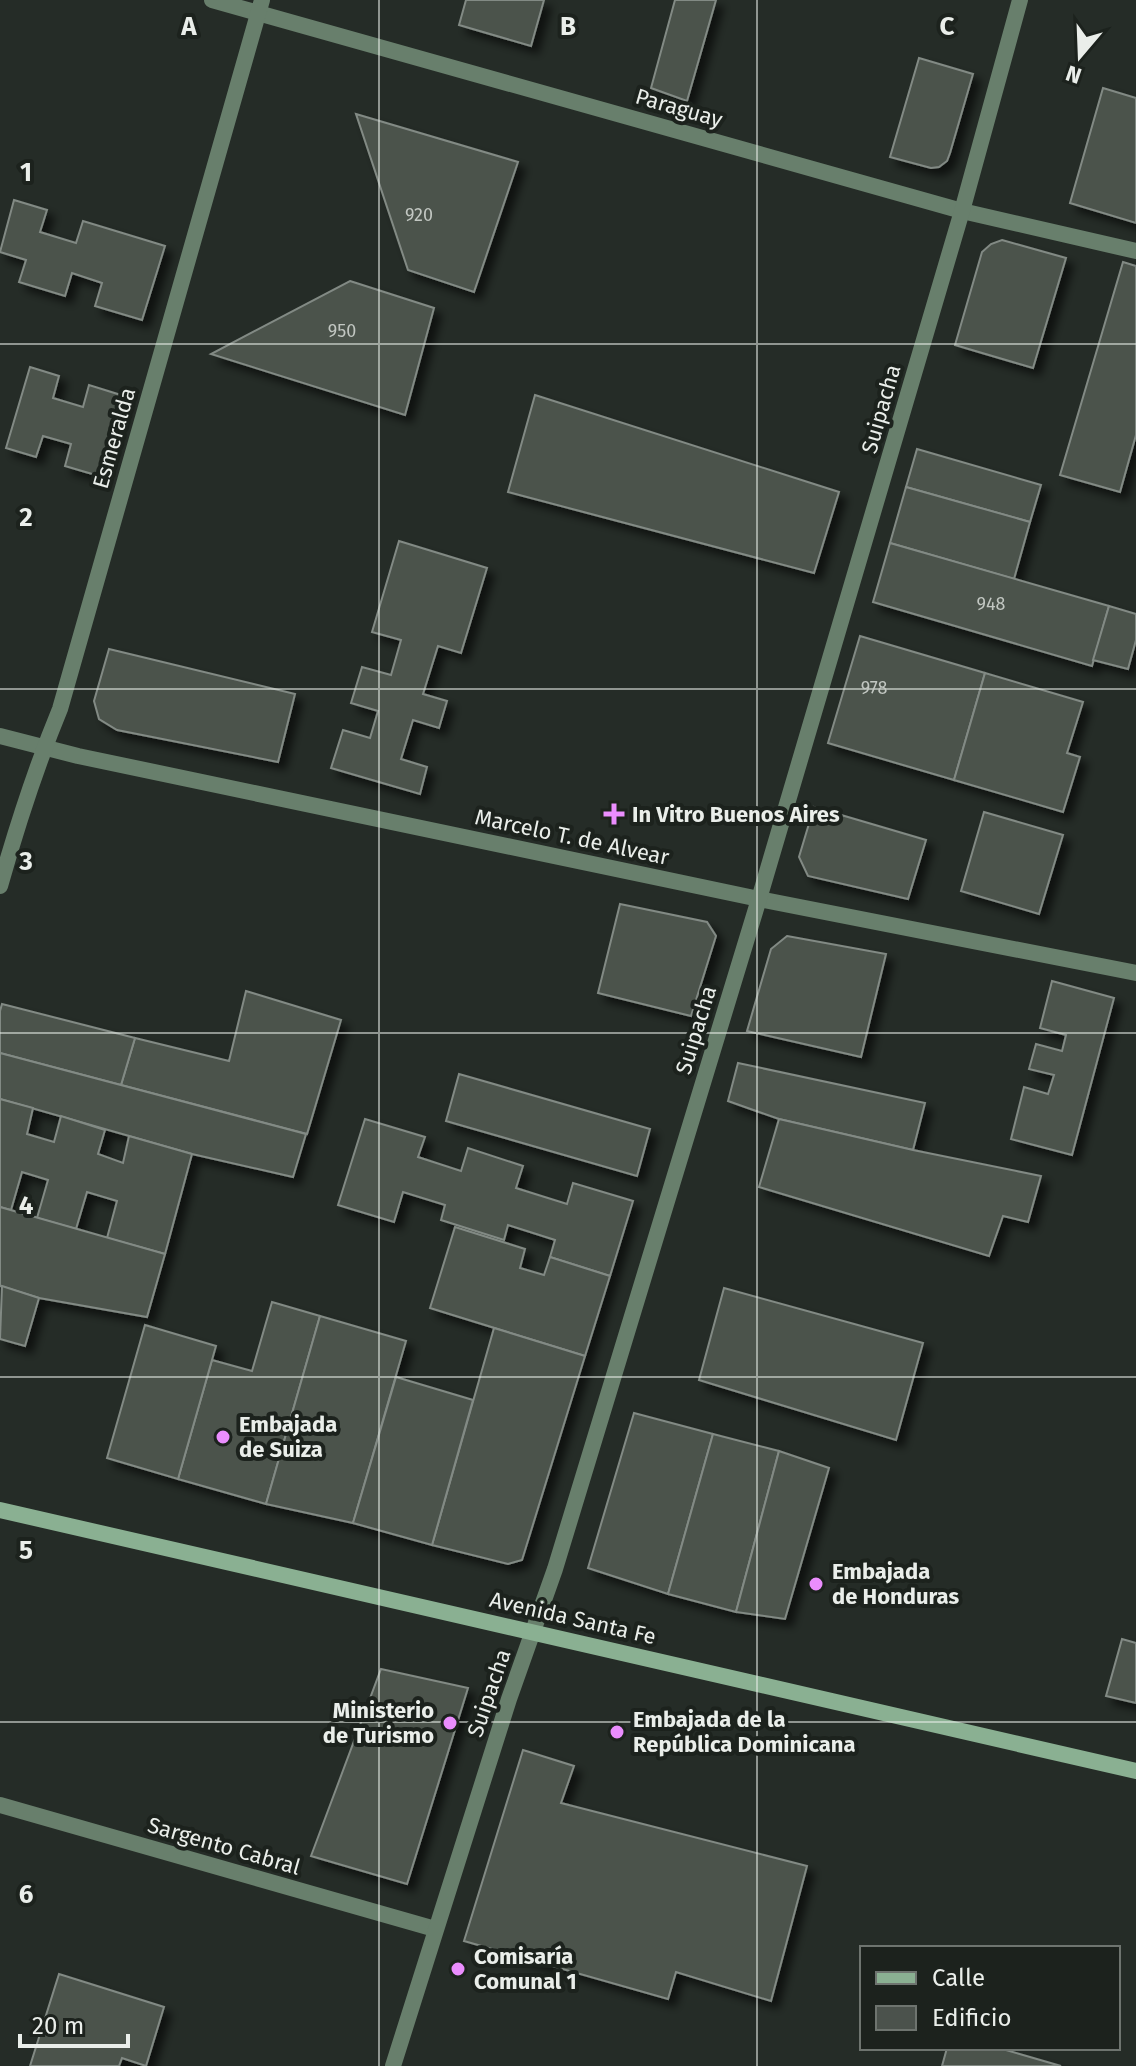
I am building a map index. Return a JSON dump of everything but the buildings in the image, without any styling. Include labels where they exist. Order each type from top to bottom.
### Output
[{"type":"main road","name":"Avenida Santa Fe","points":[[0,1510],[1136,1771]]},
{"type":"street","name":"Paraguay","points":[[212,0],[260,6],[962,211],[1136,251]]},
{"type":"street","name":"Suipacha","points":[[393,2066],[509,1699],[555,1569],[759,899],[962,211],[1020,0]]},
{"type":"street","name":"Esmeralda","points":[[0,886],[20,817],[60,709],[260,6]]},
{"type":"street","name":"Marcelo T. de Alvear","points":[[0,736],[759,899],[1136,973]]},
{"type":"street","name":"Sargento Cabral","points":[[0,1805],[435,1929]]},
{"type":"place","name":"In Vitro Buenos Aires","points":[[614,814]]},
{"type":"place","name":"Embajada de Suiza","points":[[223,1437]]},
{"type":"place","name":"Embajada de Honduras","points":[[816,1584]]},
{"type":"place","name":"Ministerio de Turismo","points":[[450,1723]]},
{"type":"place","name":"Embajada de la República Dominicana","points":[[617,1732]]},
{"type":"place","name":"Comisaría Comunal 1","points":[[458,1969]]}]
